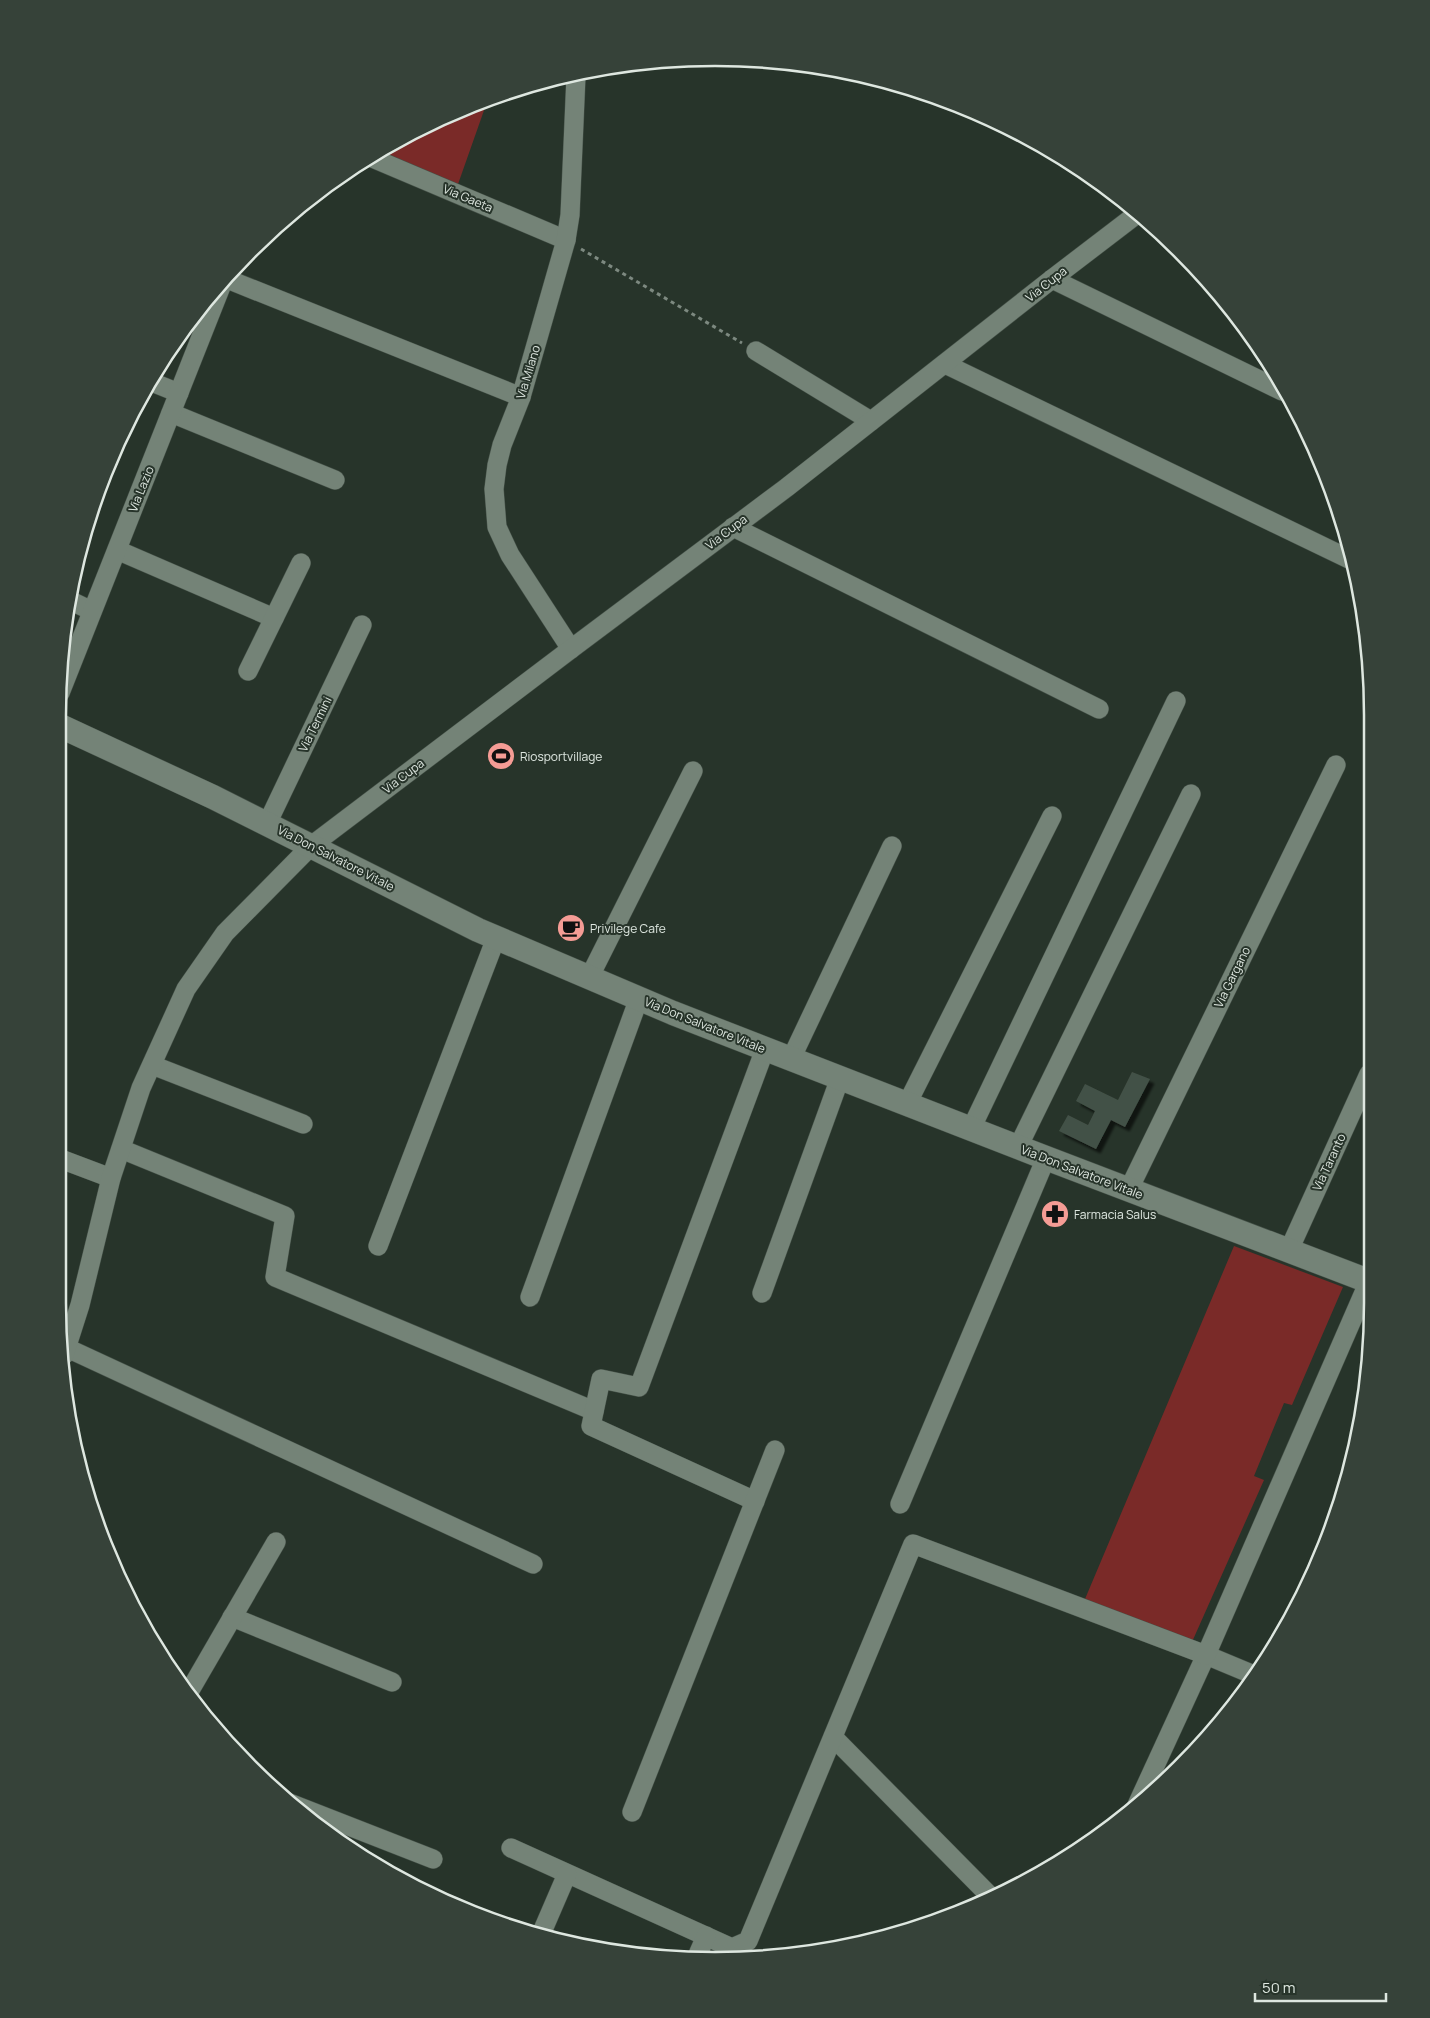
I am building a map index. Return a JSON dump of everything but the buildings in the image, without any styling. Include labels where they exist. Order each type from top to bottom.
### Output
[{"type":"street","name":"Via Milano","points":[[571,648],[510,555],[497,527],[494,489],[497,465],[521,397],[566,240],[570,215],[576,82]]},
{"type":"street","name":"Via Gaeta","points":[[379,161],[566,240]]},
{"type":"street","name":"Via Cupa","points":[[68,1345],[80,1305],[111,1178],[141,1088],[186,989],[225,933],[311,846],[733,527],[1132,218]]},
{"type":"street","points":[[1052,279],[1275,387]]},
{"type":"street","points":[[232,281],[521,397]]},
{"type":"street","name":"Via Lazio","points":[[68,672],[215,302]]},
{"type":"street","points":[[756,351],[871,421]]},
{"type":"street","points":[[944,364],[1344,557]]},
{"type":"street","points":[[157,384],[179,393]]},
{"type":"street","points":[[171,413],[335,480]]},
{"type":"street","points":[[733,527],[1099,709]]},
{"type":"street","points":[[117,550],[274,618]]},
{"type":"street","points":[[248,671],[301,562]]},
{"type":"street","points":[[76,604],[92,611]]},
{"type":"street","name":"Via Termini","points":[[267,824],[362,625]]},
{"type":"street","points":[[971,1129],[1176,701]]},
{"type":"street","name":"Via Don Salvatore Vitale","points":[[66,731],[213,797],[496,938],[764,1049],[1364,1279]]},
{"type":"street","name":"Via Gargano","points":[[1129,1189],[1336,765]]},
{"type":"street","points":[[590,976],[693,771]]},
{"type":"street","points":[[1018,1147],[1191,794]]},
{"type":"street","points":[[907,1104],[1052,816]]},
{"type":"street","points":[[791,1059],[892,846]]},
{"type":"street","points":[[378,1246],[496,938]]},
{"type":"street","points":[[530,1297],[639,998]]},
{"type":"street","points":[[755,1501],[592,1426],[601,1379],[639,1387],[764,1049]]},
{"type":"street","points":[[152,1065],[303,1124]]},
{"type":"street","points":[[762,1293],[840,1078]]},
{"type":"street","name":"Via Taranto","points":[[1289,1250],[1364,1087]]},
{"type":"street","points":[[120,1149],[285,1216],[275,1277],[594,1411]]},
{"type":"street","points":[[900,1504],[1046,1158]]},
{"type":"street","points":[[66,1161],[111,1178]]},
{"type":"street","points":[[1144,1790],[1206,1655],[1364,1295]]},
{"type":"street","points":[[69,1352],[533,1564]]},
{"type":"street","points":[[632,1812],[775,1450]]},
{"type":"street","points":[[192,1687],[276,1542]]},
{"type":"street","points":[[510,1848],[732,1948],[748,1941],[914,1544],[1248,1672]]},
{"type":"street","points":[[232,1617],[392,1682]]},
{"type":"street","points":[[834,1736],[986,1892]]},
{"type":"street","points":[[313,1812],[434,1860]]},
{"type":"street","points":[[543,1929],[567,1874]]},
{"type":"street","points":[[699,1951],[706,1936]]},
{"type":"path","points":[[566,240],[756,351]]},
{"type":"shaded area","points":[[484,109],[457,187],[385,157],[428,133]]},
{"type":"shaded area","points":[[1234,1246],[1343,1287],[1292,1405],[1284,1403],[1254,1476],[1264,1480],[1192,1642],[1085,1599]]},
{"type":"place","name":"Riosportvillage","points":[[501,756]]},
{"type":"place","name":"Privilege Cafe","points":[[571,928]]},
{"type":"place","name":"Farmacia Salus","points":[[1055,1214]]}]
